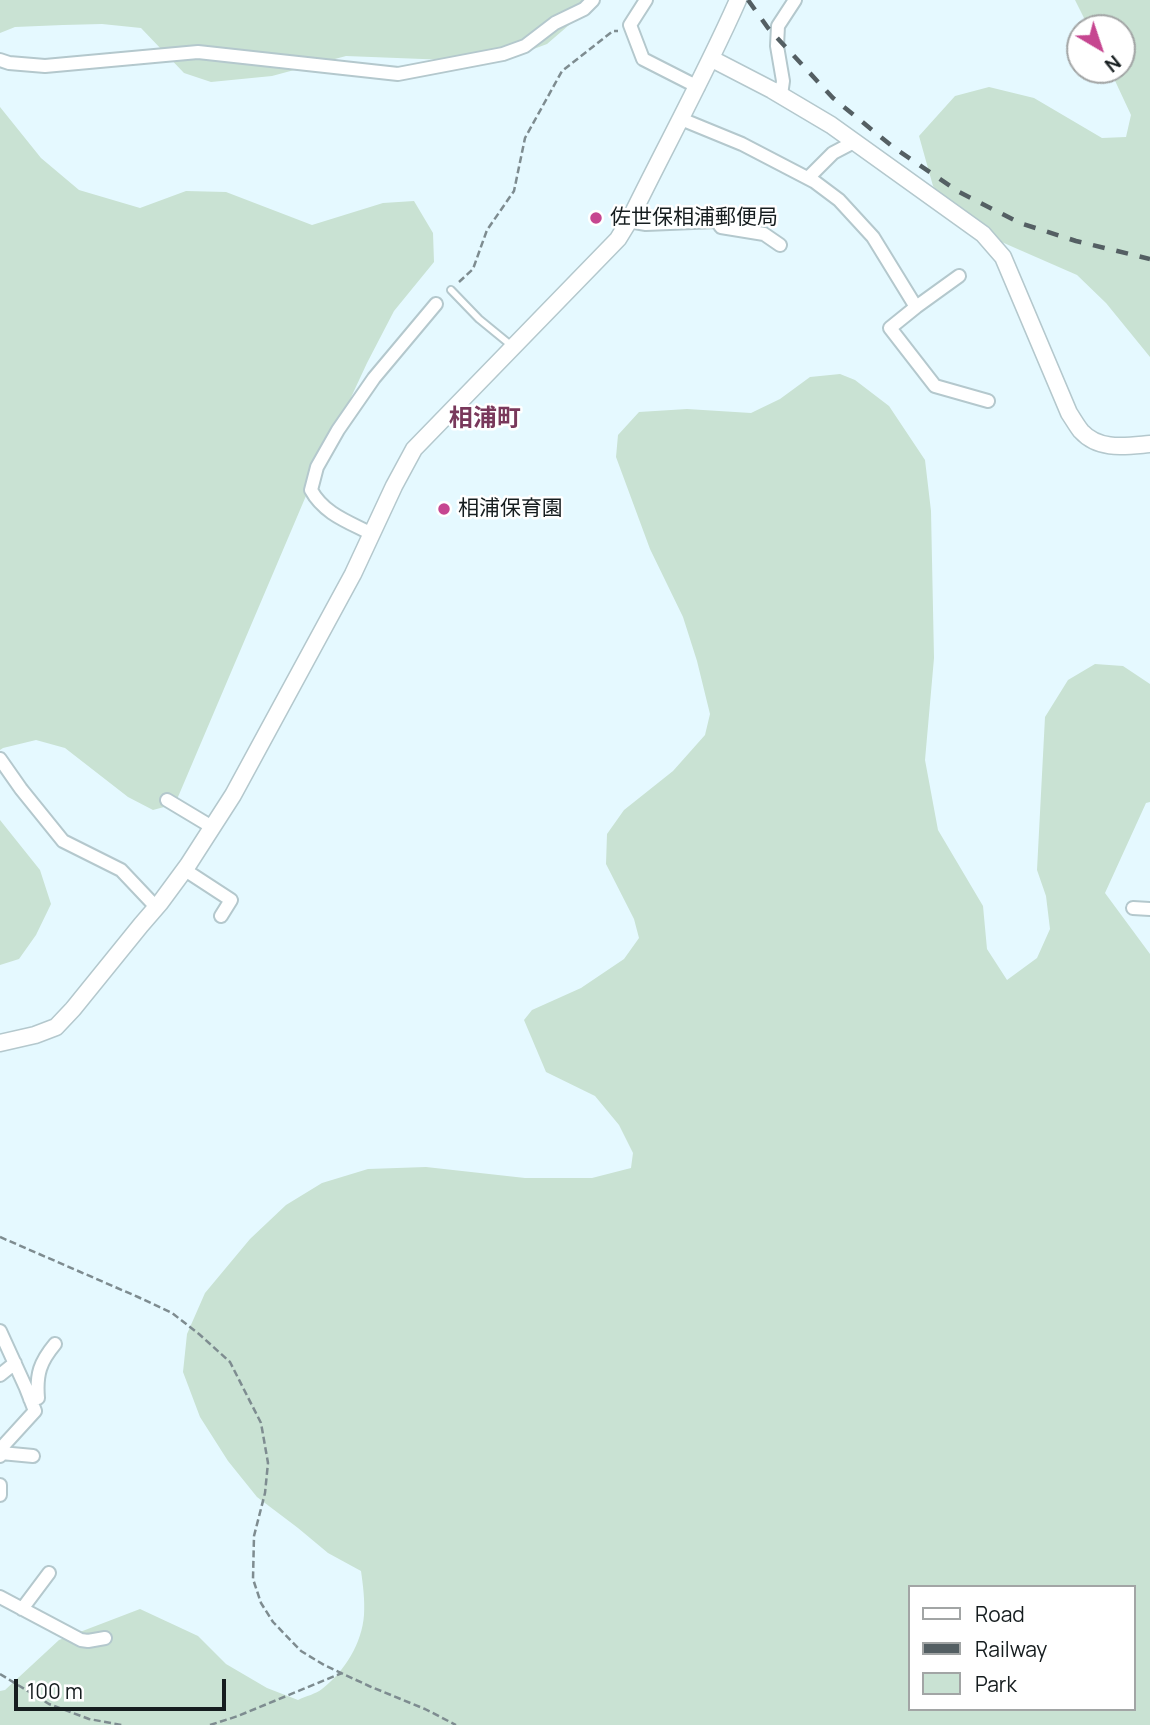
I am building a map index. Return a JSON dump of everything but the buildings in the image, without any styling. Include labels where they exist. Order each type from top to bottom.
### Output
[{"type":"street","points":[[0,60],[45,66],[198,52],[398,74],[503,54],[525,46],[555,23],[584,9],[593,0]]},
{"type":"street","points":[[646,0],[630,25],[643,59],[698,87]]},
{"type":"street","points":[[0,1043],[56,1027],[185,870],[233,795],[341,597],[414,449],[618,239],[712,60],[738,0]]},
{"type":"street","points":[[781,95],[783,81],[777,46],[778,26],[795,0]]},
{"type":"street","points":[[712,60],[781,95],[831,125],[983,234],[1003,257],[1069,413],[1082,433],[1098,443],[1119,447],[1150,444]]},
{"type":"street","points":[[681,119],[742,144],[808,178],[839,200],[873,237],[916,307]]},
{"type":"street","points":[[808,178],[833,153],[853,142]]},
{"type":"street","points":[[629,221],[646,225],[717,221],[721,227],[764,234],[780,245]]},
{"type":"street","points":[[959,276],[890,328],[935,386],[988,401]]},
{"type":"street","points":[[372,534],[327,510],[318,502],[312,490],[317,467],[338,429],[374,378],[436,304]]},
{"type":"street","points":[[0,759],[63,841],[121,870],[156,907]]},
{"type":"street","points":[[166,800],[212,827]]},
{"type":"street","points":[[185,870],[231,900],[221,916]]},
{"type":"street","points":[[1133,908],[1150,909]]},
{"type":"street","points":[[0,1331],[35,1411],[3,1446],[0,1454],[33,1457]]},
{"type":"street","points":[[30,1399],[38,1398],[36,1383],[39,1368],[55,1344]]},
{"type":"street","points":[[0,1375],[15,1363]]},
{"type":"street","points":[[0,1485],[0,1495]]},
{"type":"street","points":[[22,1609],[49,1573]]},
{"type":"street","points":[[0,1597],[81,1640],[106,1638]]},
{"type":"lane","points":[[451,290],[479,319],[513,347]]},
{"type":"path","points":[[451,290],[473,269],[487,230],[514,191],[525,138],[562,71],[612,31],[620,31],[630,25]]},
{"type":"path","points":[[0,1237],[172,1313],[230,1362],[261,1423],[268,1463],[265,1493],[254,1536],[254,1579],[261,1603],[273,1622],[301,1651],[324,1665],[456,1725]]},
{"type":"path","points":[[210,1725],[342,1673]]},
{"type":"path","points":[[0,1674],[48,1704],[89,1719],[122,1725]]},
{"type":"green space","points":[[0,0],[598,0],[547,44],[499,62],[346,56],[272,76],[211,82],[184,73],[141,28],[102,24],[63,25],[15,27],[0,33]]},
{"type":"green space","points":[[1075,0],[1150,0],[1150,357],[1106,303],[1077,275],[965,226],[933,186],[919,136],[955,96],[989,87],[1034,98],[1102,138],[1126,137],[1131,115],[1117,84],[1136,84],[1136,14],[1082,14]]},
{"type":"green space","points":[[0,107],[41,158],[79,190],[140,208],[186,191],[226,192],[312,225],[383,203],[414,201],[433,233],[434,262],[394,311],[367,363],[314,477],[175,804],[153,810],[128,797],[65,748],[36,740],[0,750]]},
{"type":"green space","points":[[840,374],[855,380],[889,406],[925,460],[931,511],[934,658],[925,760],[938,830],[983,906],[987,949],[1007,980],[1037,958],[1050,929],[1046,896],[1037,870],[1045,717],[1068,680],[1095,664],[1123,666],[1150,684],[1150,802],[1146,803],[1105,893],[1150,954],[1150,1725],[0,1725],[0,1691],[5,1690],[59,1640],[140,1609],[198,1636],[226,1664],[267,1688],[298,1700],[322,1689],[338,1674],[351,1656],[363,1625],[361,1571],[328,1553],[257,1497],[228,1461],[200,1417],[183,1372],[187,1334],[205,1293],[250,1239],[286,1205],[322,1183],[368,1169],[426,1167],[525,1178],[592,1178],[631,1168],[633,1153],[619,1125],[595,1096],[546,1072],[524,1020],[532,1010],[581,988],[624,959],[639,938],[634,919],[606,864],[607,834],[624,810],[673,771],[705,735],[710,714],[683,617],[650,549],[616,457],[618,435],[639,412],[687,409],[751,413],[780,399],[810,377]]},
{"type":"green space","points":[[0,820],[40,870],[51,904],[36,935],[19,959],[0,965]]},
{"type":"railway","points":[[748,0],[768,28],[833,98],[893,147],[959,192],[1020,223],[1076,241],[1150,259]]},
{"type":"place","name":"佐世保相浦郵便局","points":[[596,218]]},
{"type":"place","name":"相浦保育園","points":[[444,509]]},
{"type":"district","name":"相浦町","points":[[485,419]]}]
